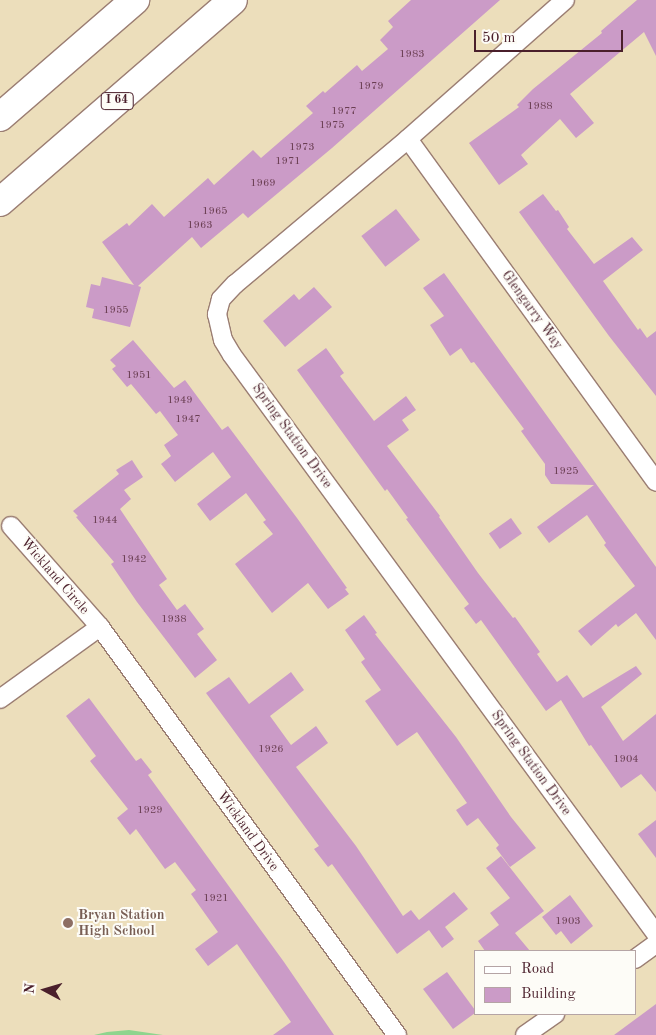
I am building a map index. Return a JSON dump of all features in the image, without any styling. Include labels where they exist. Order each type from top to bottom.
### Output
[{"type":"highway","points":[[0,117],[135,0]]},
{"type":"highway","name":"I 64","points":[[0,202],[233,0]]},
{"type":"street","name":"Spring Station Drive","points":[[565,0],[408,139],[235,284],[221,299],[217,314],[223,340],[656,934]]},
{"type":"street","name":"Glengarry Way","points":[[408,139],[656,482]]},
{"type":"street","name":"Wickland Circle","points":[[11,526],[100,627]]},
{"type":"street","points":[[0,698],[100,627]]},
{"type":"street","name":"Wickland Drive","points":[[100,627],[397,1035]]},
{"type":"street","points":[[636,958],[656,944]]},
{"type":"street","points":[[524,1035],[554,1015]]},
{"type":"green space","points":[[129,1030],[163,1035],[94,1035],[107,1032]]},
{"type":"building","points":[[411,0],[500,0],[332,148],[248,218],[243,213],[201,248],[192,237],[138,286],[141,287],[130,327],[92,318],[94,309],[86,307],[91,284],[100,286],[102,277],[134,285],[102,242],[127,223],[129,226],[152,204],[164,217],[208,178],[214,185],[253,150],[261,158],[313,113],[306,106],[323,91],[325,93],[357,65],[362,71],[388,49],[380,40],[393,27],[388,21]]},
{"type":"building","points":[[637,0],[656,0],[656,56],[644,32],[570,94],[594,123],[576,138],[560,119],[521,155],[528,164],[499,185],[469,143],[519,107],[517,105],[533,89],[602,33],[601,31]]},
{"type":"building","points":[[543,194],[556,211],[558,210],[569,227],[567,229],[594,264],[632,237],[643,250],[603,281],[638,330],[640,328],[647,338],[656,331],[656,396],[609,336],[519,212]]},
{"type":"building","points":[[396,209],[420,240],[385,267],[361,236]]},
{"type":"building","points":[[444,273],[656,567],[656,640],[636,613],[618,627],[616,624],[591,646],[578,631],[635,586],[604,545],[606,543],[587,515],[549,543],[537,527],[594,485],[551,484],[545,475],[545,464],[521,431],[524,429],[474,362],[471,363],[461,348],[450,356],[430,325],[444,316],[423,288]]},
{"type":"building","points":[[314,287],[332,307],[285,347],[263,321],[294,294],[299,300]]},
{"type":"building","points":[[133,340],[174,388],[185,380],[222,430],[228,426],[297,518],[347,588],[345,589],[349,594],[328,609],[308,583],[272,613],[235,564],[273,534],[263,522],[266,520],[246,493],[210,521],[197,504],[231,477],[213,452],[175,482],[161,464],[171,456],[164,445],[178,435],[160,411],[156,414],[131,384],[127,387],[112,369],[116,366],[110,360]]},
{"type":"building","points":[[326,348],[344,373],[340,376],[374,421],[406,396],[416,410],[402,420],[409,430],[387,446],[440,516],[478,573],[513,618],[515,617],[540,652],[537,654],[557,682],[567,675],[583,698],[636,666],[642,674],[601,707],[623,741],[656,714],[656,792],[641,774],[621,788],[591,745],[589,746],[561,700],[546,711],[481,620],[476,624],[464,608],[469,604],[406,519],[408,518],[387,489],[385,491],[297,370]]},
{"type":"building","points":[[132,460],[143,477],[124,490],[131,499],[120,509],[167,579],[159,585],[177,610],[185,604],[204,629],[197,634],[217,660],[195,678],[137,602],[111,564],[114,562],[73,511],[119,474],[116,470]]},
{"type":"building","points":[[511,518],[522,534],[500,549],[489,533]]},
{"type":"building","points":[[364,615],[377,633],[375,634],[456,737],[511,817],[536,848],[510,867],[496,848],[499,845],[478,818],[467,826],[456,810],[467,803],[417,732],[397,746],[365,701],[381,690],[361,662],[365,659],[345,630]]},
{"type":"building","points":[[291,672],[304,690],[270,716],[291,745],[316,726],[328,743],[296,767],[356,846],[403,916],[411,910],[419,920],[454,892],[468,909],[445,927],[454,939],[442,948],[429,930],[397,954],[332,864],[328,867],[314,849],[319,846],[206,693],[229,677],[249,704]]},
{"type":"building","points":[[89,698],[136,761],[141,758],[152,772],[148,775],[284,962],[334,1035],[273,1035],[291,1022],[237,944],[208,966],[195,949],[218,932],[191,894],[196,890],[175,862],[165,869],[136,829],[130,835],[117,818],[128,809],[90,761],[96,756],[66,716]]},
{"type":"building","points":[[656,820],[656,858],[638,834]]},
{"type":"building","points":[[501,856],[544,911],[515,933],[529,950],[484,950],[478,941],[499,925],[490,913],[510,898],[486,868]]},
{"type":"building","points":[[570,895],[593,926],[571,944],[561,931],[556,935],[542,917]]},
{"type":"building","points":[[447,972],[473,1007],[473,1014],[453,1029],[423,989]]},
{"type":"building","points":[[656,1004],[656,1035],[614,1035]]},
{"type":"place","name":"Bryan Station High School","points":[[68,923]]}]
